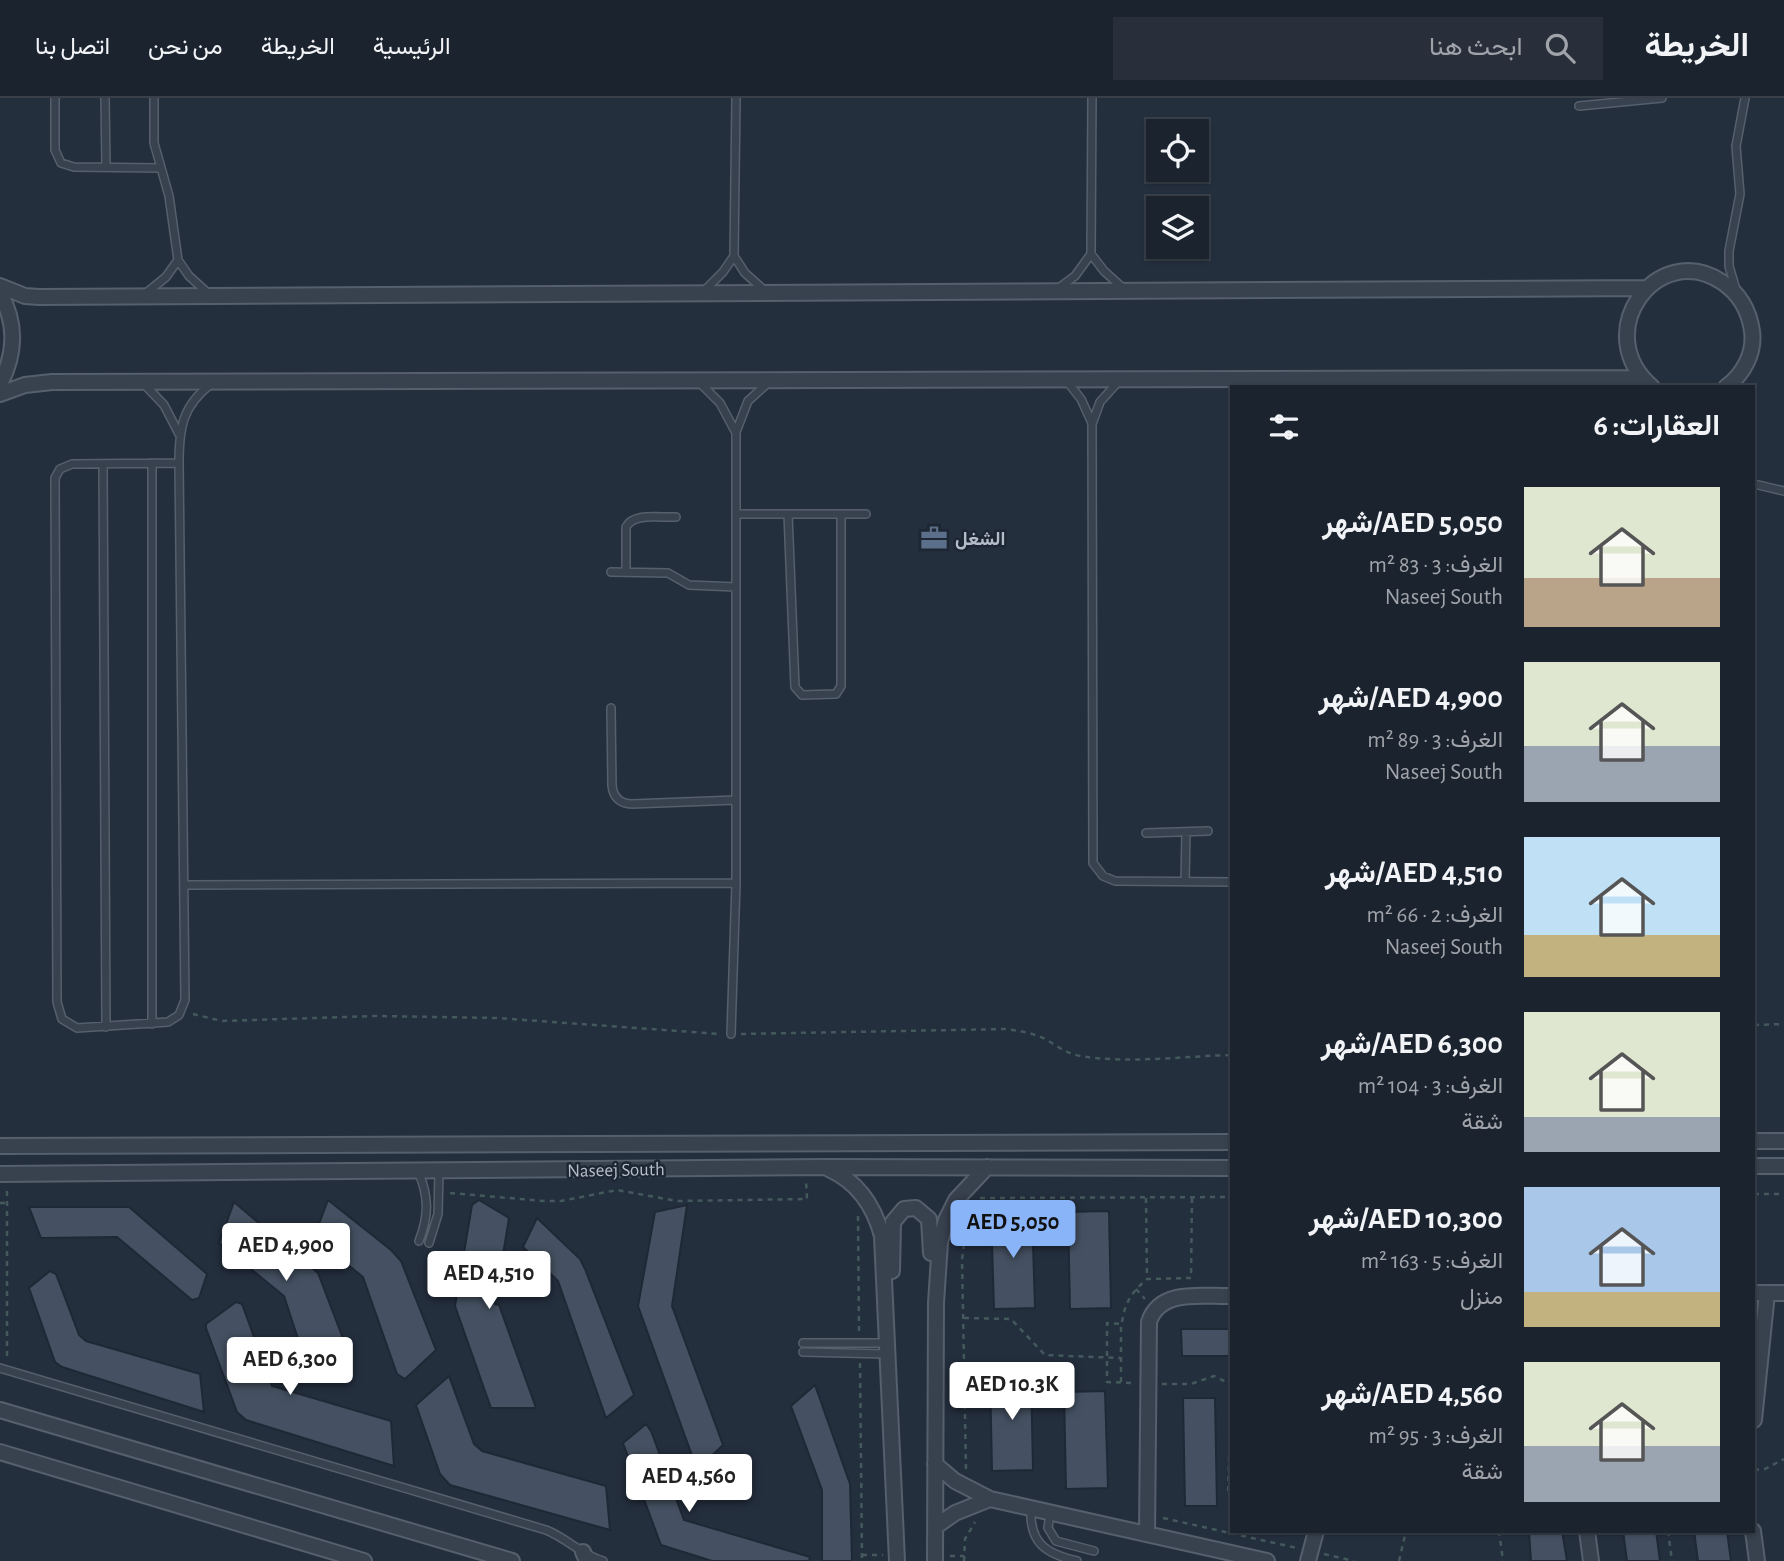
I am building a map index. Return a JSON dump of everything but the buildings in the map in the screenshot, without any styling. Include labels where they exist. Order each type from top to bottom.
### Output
[{"type":"street","points":[[1647,382],[1627,349],[1626,332],[1632,309],[1646,288],[1662,278],[1680,273],[1698,273],[1716,278],[1732,289],[1744,303],[1750,319],[1753,336],[1751,353],[1744,368],[1728,385]]},
{"type":"street","points":[[0,286],[25,296],[39,298],[1646,288]]},
{"type":"street","points":[[0,293],[9,312],[13,350],[0,384]]},
{"type":"street","points":[[0,394],[38,383],[141,382],[1123,378],[1647,382]]},
{"type":"street","points":[[1755,1141],[1784,1141]]},
{"type":"street","points":[[0,1146],[1230,1142]]},
{"type":"street","points":[[1755,1166],[1784,1166]]},
{"type":"street","points":[[824,1167],[855,1186],[875,1214],[881,1237],[897,1558]]},
{"type":"street","name":"Naseej South","points":[[3,1174],[824,1167],[1230,1168]]},
{"type":"street","points":[[934,1561],[937,1278],[942,1231],[950,1209],[963,1191],[987,1167]]},
{"type":"street","points":[[885,1298],[891,1276],[893,1222],[904,1209],[916,1208],[929,1219],[932,1259],[937,1278]]},
{"type":"street","points":[[1755,1399],[1760,1293],[1784,1293]]},
{"type":"street","points":[[1147,1534],[1149,1322],[1161,1303],[1174,1298],[1230,1296]]},
{"type":"street","points":[[0,1410],[512,1561]]},
{"type":"street","points":[[0,1452],[332,1557],[364,1561]]},
{"type":"street","points":[[935,1464],[955,1481],[990,1499],[1267,1561]]},
{"type":"street","points":[[935,1527],[955,1513],[990,1499]]},
{"type":"street","points":[[1310,1556],[1316,1533]]},
{"type":"street","points":[[1587,1533],[1591,1561]]},
{"type":"street","points":[[1754,1533],[1757,1561]]},
{"type":"lane","points":[[55,98],[55,150],[58,159],[70,167],[160,168]]},
{"type":"lane","points":[[105,98],[106,167]]},
{"type":"lane","points":[[154,98],[154,143],[169,196],[178,260],[189,276],[212,296]]},
{"type":"lane","points":[[736,98],[734,256],[745,273],[768,293]]},
{"type":"lane","points":[[1053,292],[1074,276],[1091,254],[1092,98]]},
{"type":"lane","points":[[1579,106],[1662,98]]},
{"type":"lane","points":[[1744,303],[1732,279],[1728,258],[1740,194],[1736,146],[1745,98]]},
{"type":"lane","points":[[1091,254],[1104,271],[1127,292]]},
{"type":"lane","points":[[701,294],[723,272],[734,256]]},
{"type":"lane","points":[[141,296],[158,284],[178,260]]},
{"type":"lane","points":[[1065,378],[1081,399],[1092,424]]},
{"type":"lane","points":[[1123,378],[1100,402],[1092,424],[1093,863],[1103,876],[1115,881],[1230,882]]},
{"type":"lane","points":[[697,380],[720,403],[736,432]]},
{"type":"lane","points":[[731,1034],[736,883],[736,432],[748,401],[772,380]]},
{"type":"lane","points":[[141,382],[164,405],[179,434]]},
{"type":"lane","points":[[179,463],[68,465],[60,469],[55,478],[57,1002],[62,1019],[77,1028],[168,1023],[183,1008],[186,1000],[179,434],[191,404],[215,382]]},
{"type":"lane","points":[[152,463],[152,1024]]},
{"type":"lane","points":[[103,464],[106,1027]]},
{"type":"lane","points":[[1755,484],[1784,491]]},
{"type":"lane","points":[[736,513],[866,514]]},
{"type":"lane","points":[[788,514],[795,687],[802,695],[830,696],[839,692],[841,686],[841,514]]},
{"type":"lane","points":[[626,572],[626,527],[629,521],[636,518],[676,517]]},
{"type":"lane","points":[[611,572],[668,573],[689,585],[736,587]]},
{"type":"lane","points":[[611,708],[612,785],[620,802],[632,804],[736,800]]},
{"type":"lane","points":[[1146,833],[1208,831]]},
{"type":"lane","points":[[1185,882],[1186,832]]},
{"type":"lane","points":[[185,886],[736,883]]},
{"type":"lane","points":[[418,1171],[427,1199],[425,1226],[419,1241]]},
{"type":"lane","points":[[429,1244],[438,1214],[439,1171]]},
{"type":"lane","points":[[859,1343],[887,1348],[859,1353],[803,1347],[859,1343]]},
{"type":"lane","points":[[3,1369],[546,1530],[566,1539],[585,1557],[603,1561]]},
{"type":"lane","points":[[1031,1507],[1031,1524],[1042,1546],[1055,1556],[1077,1561]]},
{"type":"lane","points":[[1050,1512],[1048,1528],[1056,1541],[1094,1551]]},
{"type":"path","points":[[183,1008],[202,1018],[222,1021],[436,1017],[559,1021],[731,1034],[1006,1029],[1028,1032],[1046,1039],[1063,1051],[1080,1056],[1105,1058],[1230,1055]]},
{"type":"path","points":[[1755,1024],[1784,1024]]},
{"type":"path","points":[[3,1174],[7,1203],[3,1369]]},
{"type":"path","points":[[440,1192],[544,1201],[561,1201],[617,1190],[677,1201],[807,1199],[806,1180]]},
{"type":"path","points":[[1755,1194],[1784,1194]]},
{"type":"path","points":[[1147,1279],[1191,1278],[1192,1197]]},
{"type":"path","points":[[967,1475],[963,1245],[976,1198],[1230,1197]]},
{"type":"path","points":[[1121,1382],[1121,1324],[1125,1303],[1147,1279],[1146,1198]]},
{"type":"path","points":[[0,1203],[7,1203]]},
{"type":"path","points":[[858,1212],[859,1343]]},
{"type":"path","points":[[964,1318],[1011,1319],[1045,1355],[1120,1358]]},
{"type":"path","points":[[1121,1324],[1107,1324],[1107,1382],[1191,1384],[1214,1376],[1230,1384]]},
{"type":"path","points":[[859,1353],[862,1561]]},
{"type":"path","points":[[1230,1412],[1227,1493],[1230,1500]]},
{"type":"path","points":[[1755,1470],[1765,1469],[1784,1459]]},
{"type":"path","points":[[1147,1514],[1230,1531]]},
{"type":"path","points":[[964,1561],[967,1533],[979,1518]]},
{"type":"path","points":[[1236,1533],[1310,1556],[1354,1561]]},
{"type":"path","points":[[1399,1561],[1406,1533]]},
{"type":"path","points":[[1499,1533],[1503,1561]]},
{"type":"path","points":[[1668,1533],[1672,1561]]},
{"type":"path","points":[[862,1555],[897,1558]]},
{"type":"place","name":"الشغل","points":[[934,538]]}]
